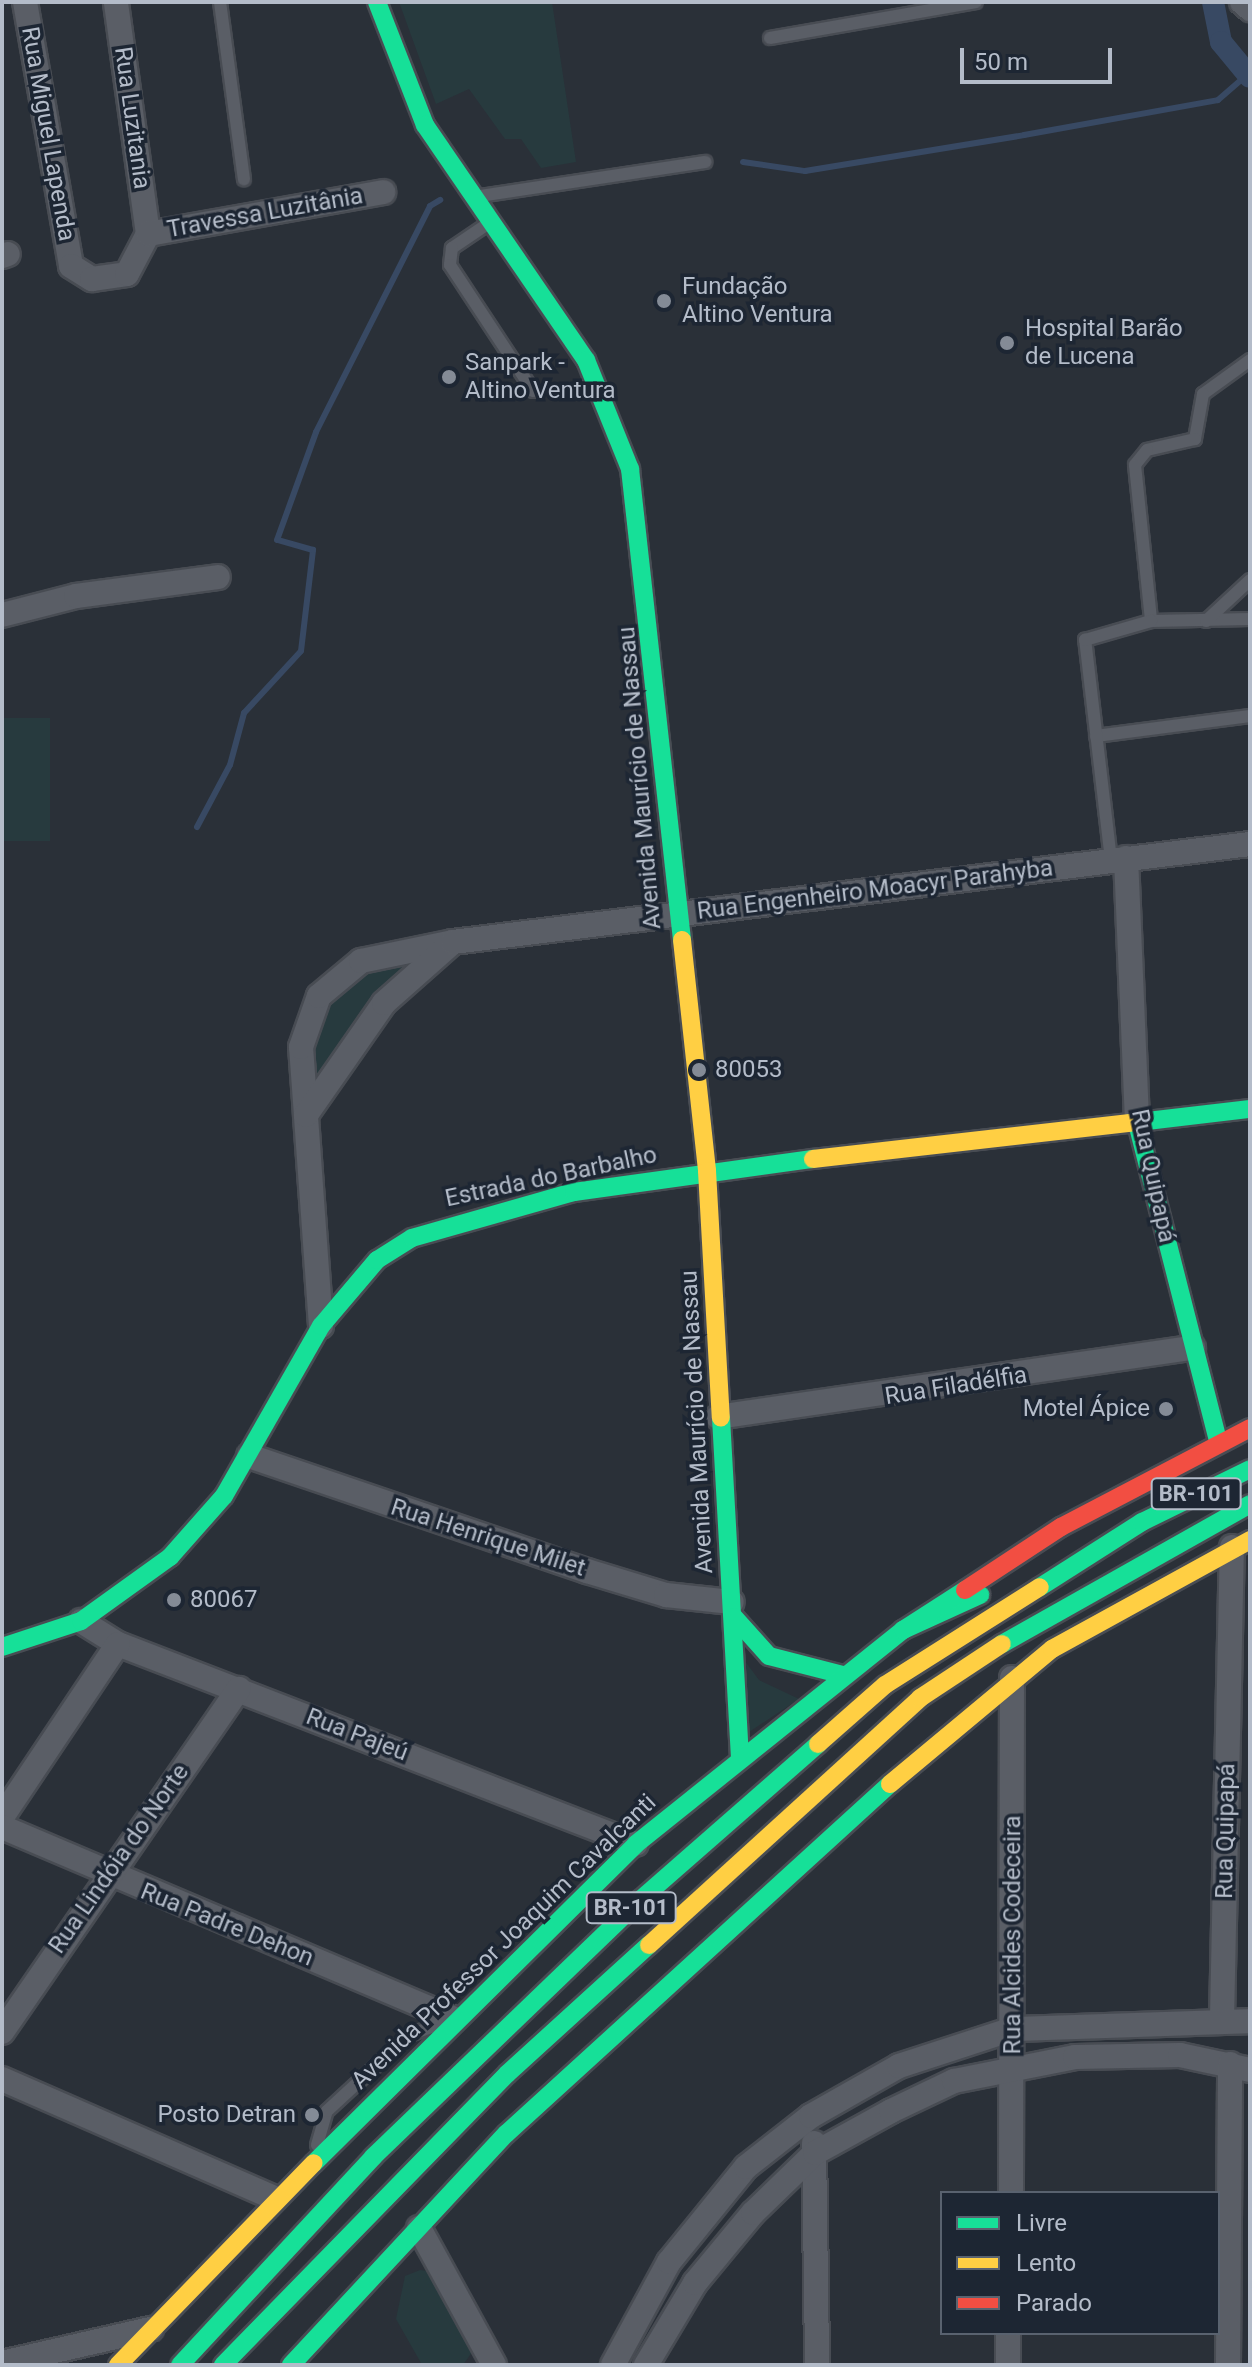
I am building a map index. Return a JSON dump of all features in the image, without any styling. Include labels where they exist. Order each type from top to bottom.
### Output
[{"type":"main road","name":"Avenida Maurício de Nassau","points":[[377,2],[407,92],[586,360],[630,469],[676,915],[707,1171],[718,1417],[733,1610],[740,1757]]},
{"type":"main road","name":"Estrada do Barbalho","points":[[2,1647],[81,1621],[170,1557],[249,1456],[321,1326],[377,1260],[451,1221],[707,1171],[1250,1109]]},
{"type":"main road","name":"Rua Quipapá","points":[[1137,1123],[1218,1441]]},
{"type":"main road","name":"Avenida Professor Joaquim Cavalcanti","points":[[118,2365],[274,2198],[453,2020],[636,1844],[740,1757],[903,1630],[1061,1527],[1218,1441],[1250,1428]]},
{"type":"main road","name":"BR-101","points":[[180,2365],[373,2157],[781,1774],[885,1685],[1142,1522],[1250,1469]]},
{"type":"main road","name":"BR-101","points":[[223,2365],[507,2074],[868,1742],[920,1698],[1144,1560],[1250,1504]]},
{"type":"main road","points":[[903,1630],[1142,1522]]},
{"type":"main road","points":[[291,2365],[506,2134],[835,1829],[1012,1678],[1052,1649],[1241,1544]]},
{"type":"main road","points":[[1052,1649],[1144,1560]]},
{"type":"main road","points":[[733,1610],[769,1656],[792,1668],[843,1675]]},
{"type":"street","name":"Rua Miguel Lapenda","points":[[25,2],[49,171],[71,266],[92,279],[127,274],[148,234]]},
{"type":"street","name":"Rua Luzitania","points":[[116,2],[148,234]]},
{"type":"street","points":[[1242,2],[1250,9]]},
{"type":"street","name":"Travessa Luzitânia","points":[[148,234],[383,192]]},
{"type":"street","points":[[2,615],[76,596],[218,577]]},
{"type":"street","name":"Rua Engenheiro Moacyr Parahyba","points":[[321,1326],[301,1047],[319,996],[361,961],[453,942],[1250,844]]},
{"type":"street","name":"Rua Quipapá","points":[[1119,859],[1137,1123]]},
{"type":"street","points":[[306,1115],[384,1003],[453,942]]},
{"type":"street","name":"Rua Filadélfia","points":[[718,1417],[1193,1348]]},
{"type":"street","name":"Rua Henrique Milet","points":[[249,1456],[587,1571],[666,1595],[733,1610]]},
{"type":"street","name":"Rua Quipapá","points":[[1222,2019],[1241,1544]]},
{"type":"street","name":"Rua Pajeú","points":[[81,1621],[118,1644],[636,1844]]},
{"type":"street","points":[[2,1817],[118,1644]]},
{"type":"street","name":"Rua Alcides Codeceira","points":[[1011,2191],[1012,1678]]},
{"type":"street","name":"Rua Lindóia do Norte","points":[[2,2032],[105,1875],[239,1689]]},
{"type":"street","name":"Rua Padre Dehon","points":[[2,1827],[105,1875],[453,2020]]},
{"type":"street","points":[[613,2365],[705,2211],[811,2116],[934,2050],[1013,2029],[1222,2019],[1250,2021]]},
{"type":"street","points":[[646,2365],[726,2243],[815,2153],[954,2081],[1013,2065],[1135,2055],[1240,2067],[1228,2365]]},
{"type":"street","points":[[2,2079],[274,2198]]},
{"type":"street","points":[[811,2116],[815,2153],[817,2365]]},
{"type":"street","points":[[419,2228],[494,2365]]},
{"type":"street","points":[[2,2363],[151,2329]]},
{"type":"street","points":[[1008,2335],[1008,2365]]},
{"type":"lane","points":[[220,2],[244,179]]},
{"type":"lane","points":[[770,38],[976,2]]},
{"type":"lane","points":[[476,197],[705,162]]},
{"type":"lane","points":[[493,220],[452,248],[450,265],[533,391]]},
{"type":"lane","points":[[1151,621],[1135,465],[1147,450],[1195,439],[1203,394],[1250,360]]},
{"type":"lane","points":[[1206,621],[1250,580]]},
{"type":"lane","points":[[1119,859],[1096,736],[1085,640],[1151,621],[1250,619]]},
{"type":"lane","points":[[1096,736],[1250,716]]},
{"type":"green space","points":[[399,2],[552,2],[576,162],[541,168],[521,139],[505,139],[469,89],[436,104]]},
{"type":"green space","points":[[2,718],[50,718],[50,841],[2,841]]},
{"type":"green space","points":[[425,957],[309,1096],[303,1042],[327,993],[394,960]]},
{"type":"green space","points":[[739,1653],[759,1680],[799,1699],[749,1732]]},
{"type":"green space","points":[[420,2270],[440,2273],[470,2330],[472,2352],[463,2365],[421,2363],[396,2319],[405,2276]]},
{"type":"waterway","points":[[1213,2],[1221,42],[1250,77]]},
{"type":"waterway","points":[[743,162],[805,171],[1024,135],[1218,100],[1246,76]]},
{"type":"waterway","points":[[197,827],[230,765],[244,713],[301,651],[313,550],[277,540],[316,432],[430,206],[440,200]]},
{"type":"traffic: fast","points":[[377,2],[425,125],[586,360],[630,469],[682,940]]},
{"type":"traffic: fast","points":[[1130,1123],[1250,1109]]},
{"type":"traffic: fast","points":[[1137,1123],[1218,1441]]},
{"type":"traffic: fast","points":[[2,1647],[81,1621],[170,1557],[224,1496],[321,1326],[377,1260],[412,1238],[574,1192],[813,1159]]},
{"type":"traffic: fast","points":[[721,1418],[740,1757]]},
{"type":"traffic: fast","points":[[1040,1587],[1142,1522],[1250,1469]]},
{"type":"traffic: fast","points":[[1002,1644],[1250,1504]]},
{"type":"traffic: fast","points":[[314,2163],[636,1844],[903,1630],[965,1590]]},
{"type":"traffic: fast","points":[[903,1630],[980,1595]]},
{"type":"traffic: fast","points":[[734,1617],[769,1656],[843,1675]]},
{"type":"traffic: fast","points":[[180,2365],[373,2157],[640,1900],[818,1744]]},
{"type":"traffic: fast","points":[[291,2365],[506,2134],[890,1784]]},
{"type":"traffic: fast","points":[[223,2365],[507,2074],[649,1945]]},
{"type":"traffic: slow","points":[[682,940],[707,1171],[721,1418]]},
{"type":"traffic: slow","points":[[813,1159],[1130,1123]]},
{"type":"traffic: slow","points":[[890,1784],[1052,1649],[1250,1540]]},
{"type":"traffic: slow","points":[[818,1744],[885,1685],[1040,1587]]},
{"type":"traffic: slow","points":[[649,1945],[920,1698],[1002,1644]]},
{"type":"traffic: slow","points":[[118,2365],[314,2163]]},
{"type":"traffic: jam","points":[[965,1590],[1061,1527],[1250,1428]]},
{"type":"place","name":"Fundação Altino Ventura","points":[[664,301]]},
{"type":"place","name":"Hospital Barão de Lucena","points":[[1007,343]]},
{"type":"place","name":"Sanpark - Altino Ventura","points":[[449,377]]},
{"type":"place","name":"80053","points":[[699,1070]]},
{"type":"place","name":"Motel Ápice","points":[[1166,1409]]},
{"type":"place","name":"80067","points":[[174,1600]]},
{"type":"place","name":"Posto Detran","points":[[312,2115]]}]
